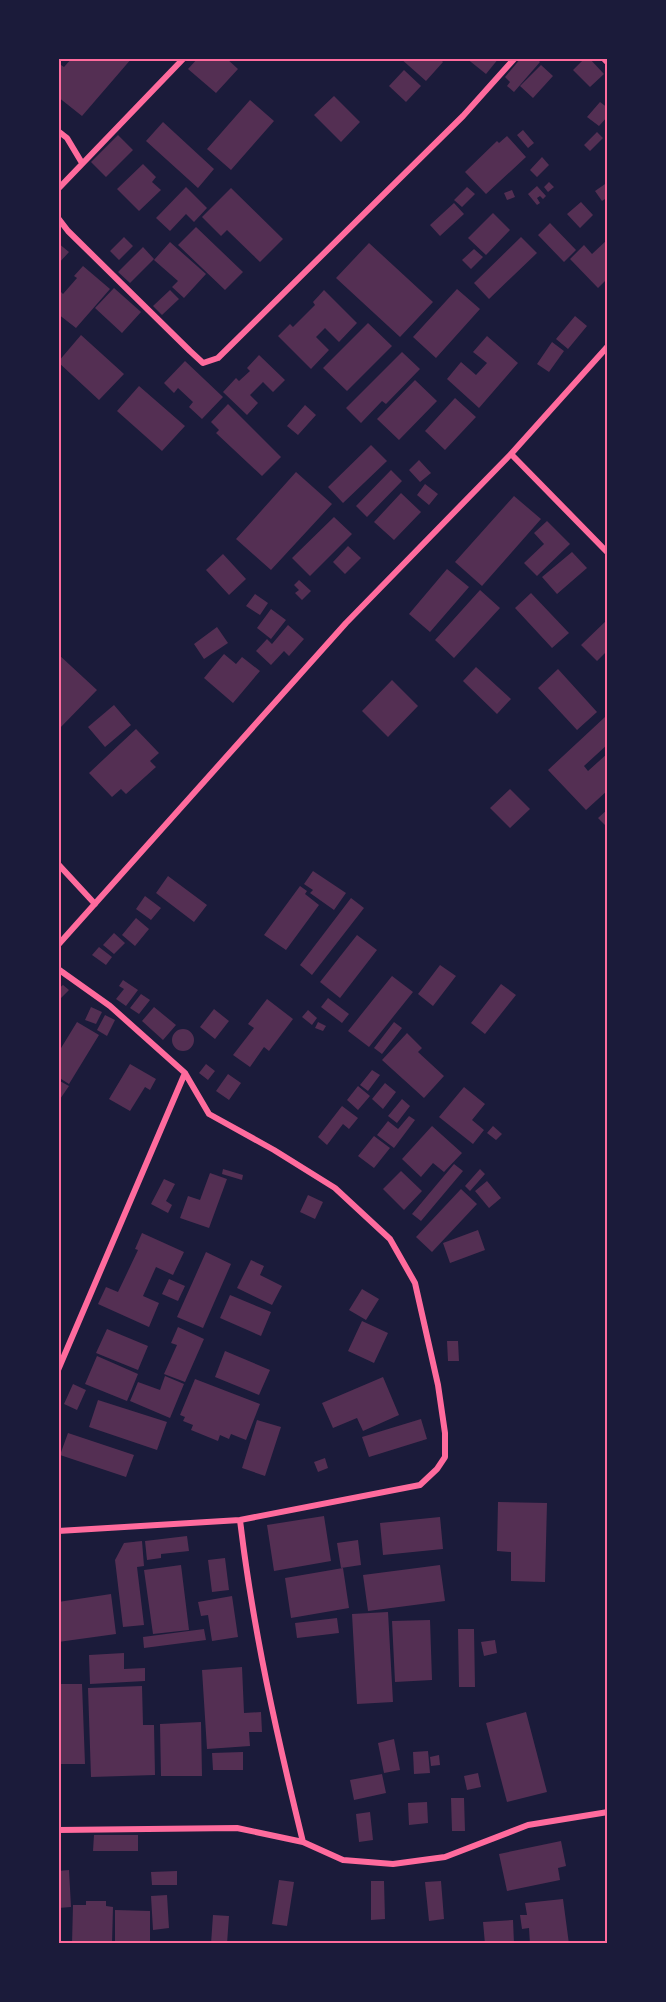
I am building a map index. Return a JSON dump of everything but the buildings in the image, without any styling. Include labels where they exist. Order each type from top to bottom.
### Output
[{"type":"street","points":[[58,189],[184,58]]},
{"type":"street","points":[[58,218],[68,231],[203,363],[218,358],[463,116],[515,58]]},
{"type":"street","points":[[603,58],[608,63]]},
{"type":"street","points":[[58,131],[67,138],[82,163]]},
{"type":"street","points":[[58,945],[346,623],[511,454],[608,346]]},
{"type":"street","points":[[511,454],[608,553]]},
{"type":"street","points":[[58,864],[95,904]]},
{"type":"street","points":[[58,969],[110,1006],[185,1073],[208,1114],[274,1150],[335,1188],[390,1239],[415,1283],[438,1385],[445,1434],[445,1457],[437,1469],[420,1485],[240,1520],[58,1531]]},
{"type":"street","points":[[58,1371],[185,1073]]},
{"type":"street","points":[[240,1520],[248,1589],[262,1665],[303,1842]]},
{"type":"street","points":[[58,1830],[237,1828],[303,1842],[343,1860],[393,1864],[445,1857],[528,1825],[608,1812]]}]
